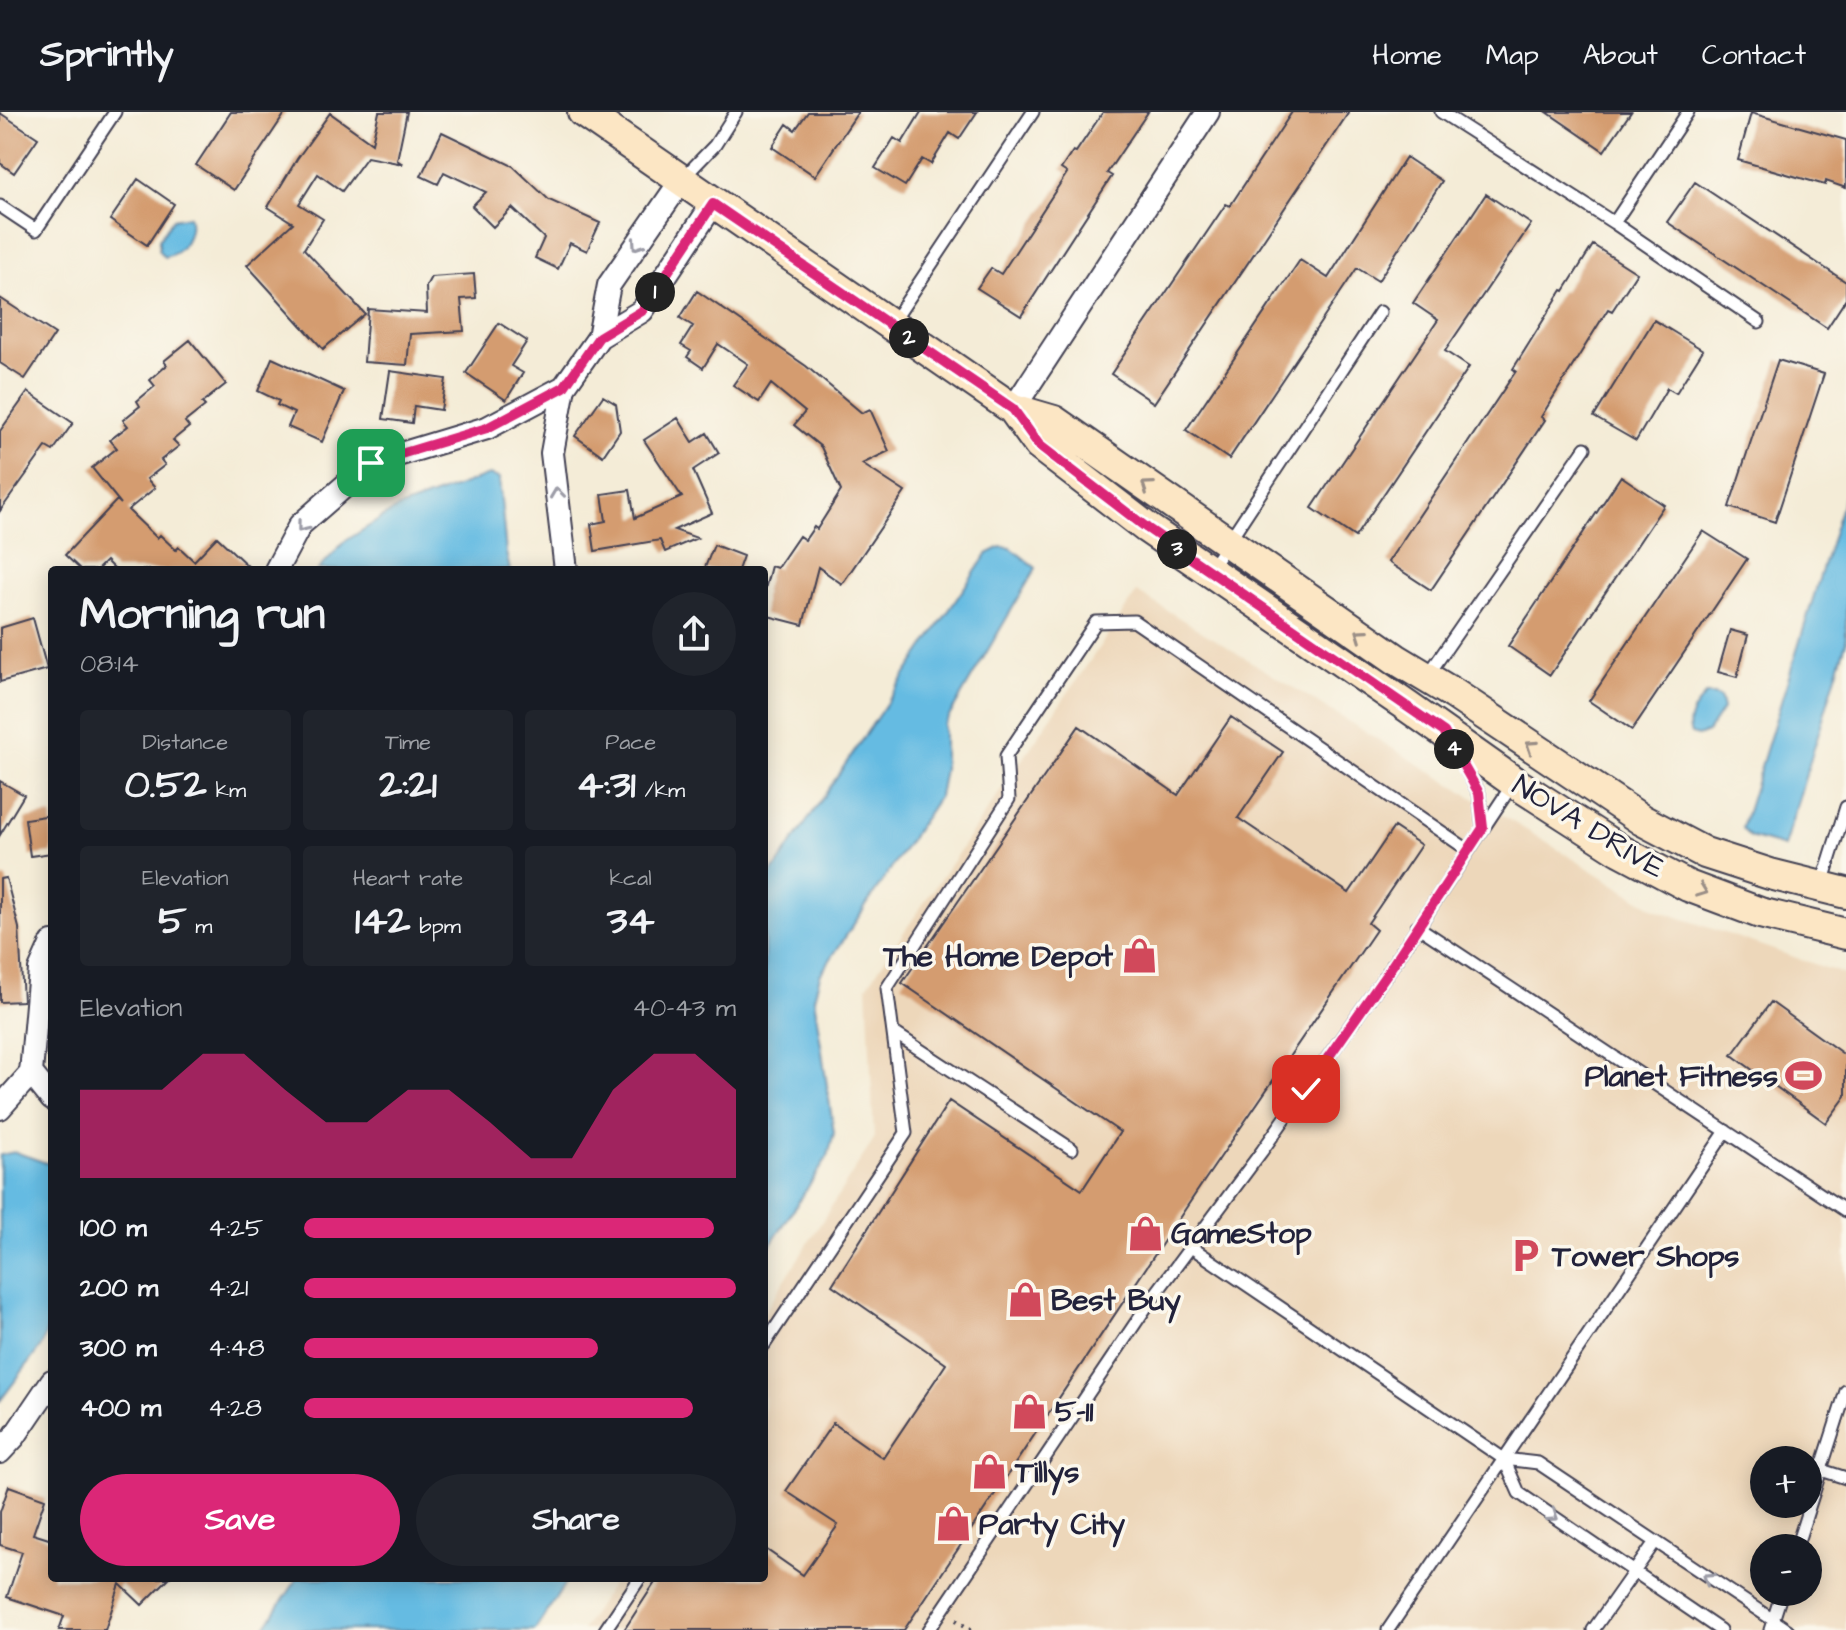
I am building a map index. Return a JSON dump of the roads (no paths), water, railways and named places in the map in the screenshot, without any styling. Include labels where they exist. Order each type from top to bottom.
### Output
[{"type":"street","name":"NOVA DRIVE","points":[[583,112],[1013,409],[1054,421],[1396,659],[1454,694],[1642,820],[1705,853],[1833,890]]},
{"type":"street","points":[[1013,409],[1208,112]]},
{"type":"street","points":[[599,337],[609,285],[681,181]]},
{"type":"street","points":[[566,566],[552,453],[564,387],[599,337],[642,311],[713,204]]},
{"type":"street","points":[[278,566],[300,525],[371,463],[487,428],[564,387]]},
{"type":"street","name":"NOVA DRIVE","points":[[1013,409],[1039,445],[1147,528],[1514,782],[1620,850],[1688,886],[1760,913],[1846,934]]},
{"type":"street","points":[[1408,707],[1426,677]]},
{"type":"street","points":[[1514,782],[1563,787],[1642,820]]},
{"type":"street","points":[[0,1108],[31,1073],[40,970],[48,952]]},
{"type":"street","points":[[31,1073],[48,1094]]},
{"type":"street","points":[[0,1452],[48,1387]]},
{"type":"lane","points":[[0,206],[36,230],[115,112]]},
{"type":"lane","points":[[681,181],[715,145],[736,112]]},
{"type":"lane","points":[[891,326],[1033,112]]},
{"type":"lane","points":[[1441,112],[1614,223],[1759,322]]},
{"type":"lane","points":[[1614,223],[1688,112]]},
{"type":"lane","points":[[1209,571],[1380,312]]},
{"type":"lane","points":[[1426,677],[1585,448]]},
{"type":"lane","points":[[768,1339],[906,1133],[887,988],[1009,799],[1006,756],[1096,622],[1134,621],[1468,850]]},
{"type":"lane","points":[[1444,732],[1479,793],[1483,828]]},
{"type":"lane","points":[[929,1630],[1151,1300],[1315,1076],[1514,782]]},
{"type":"lane","points":[[1833,890],[1846,807]]},
{"type":"lane","points":[[1417,926],[1846,1211]]},
{"type":"lane","points":[[893,1032],[1072,1149]]},
{"type":"lane","points":[[1388,1630],[1726,1131]]},
{"type":"lane","points":[[1191,1247],[1504,1459],[1538,1463],[1772,1625],[1788,1630]]},
{"type":"lane","points":[[1822,1467],[1846,1391]]},
{"type":"lane","points":[[1504,1459],[1519,1493],[1720,1630]]},
{"type":"lane","points":[[1822,1470],[1846,1478]]},
{"type":"lane","points":[[1593,1630],[1655,1542]]},
{"type":"lane","points":[[605,1630],[637,1582]]},
{"type":"water","points":[[189,216],[190,229],[186,242],[177,252],[164,257],[159,251],[159,239],[173,219]]},
{"type":"water","points":[[489,475],[499,478],[509,566],[322,566],[344,542],[396,509]]},
{"type":"water","points":[[1846,492],[1846,642],[1784,847],[1750,837],[1742,828]]},
{"type":"water","points":[[1001,547],[1011,548],[1036,568],[944,725],[944,769],[939,796],[820,975],[814,998],[834,1133],[828,1156],[768,1249],[768,879],[987,554]]},
{"type":"water","points":[[1705,695],[1720,697],[1723,709],[1708,732],[1698,736],[1691,734],[1689,723]]},
{"type":"water","points":[[15,1152],[48,1164],[48,1326],[42,1345],[0,1401],[0,1155]]},
{"type":"water","points":[[295,1582],[566,1582],[535,1630],[263,1630]]},
{"type":"place","name":"The Home Depot","points":[[1139,956]]},
{"type":"place","name":"Planet Fitness","points":[[1804,1076]]},
{"type":"place","name":"GameStop","points":[[1145,1233]]},
{"type":"place","name":"Tower Shops","points":[[1526,1256]]},
{"type":"place","name":"Best Buy","points":[[1025,1300]]},
{"type":"place","name":"5-11","points":[[1029,1411]]},
{"type":"place","name":"Tillys","points":[[989,1472]]},
{"type":"place","name":"Party City","points":[[953,1524]]}]
